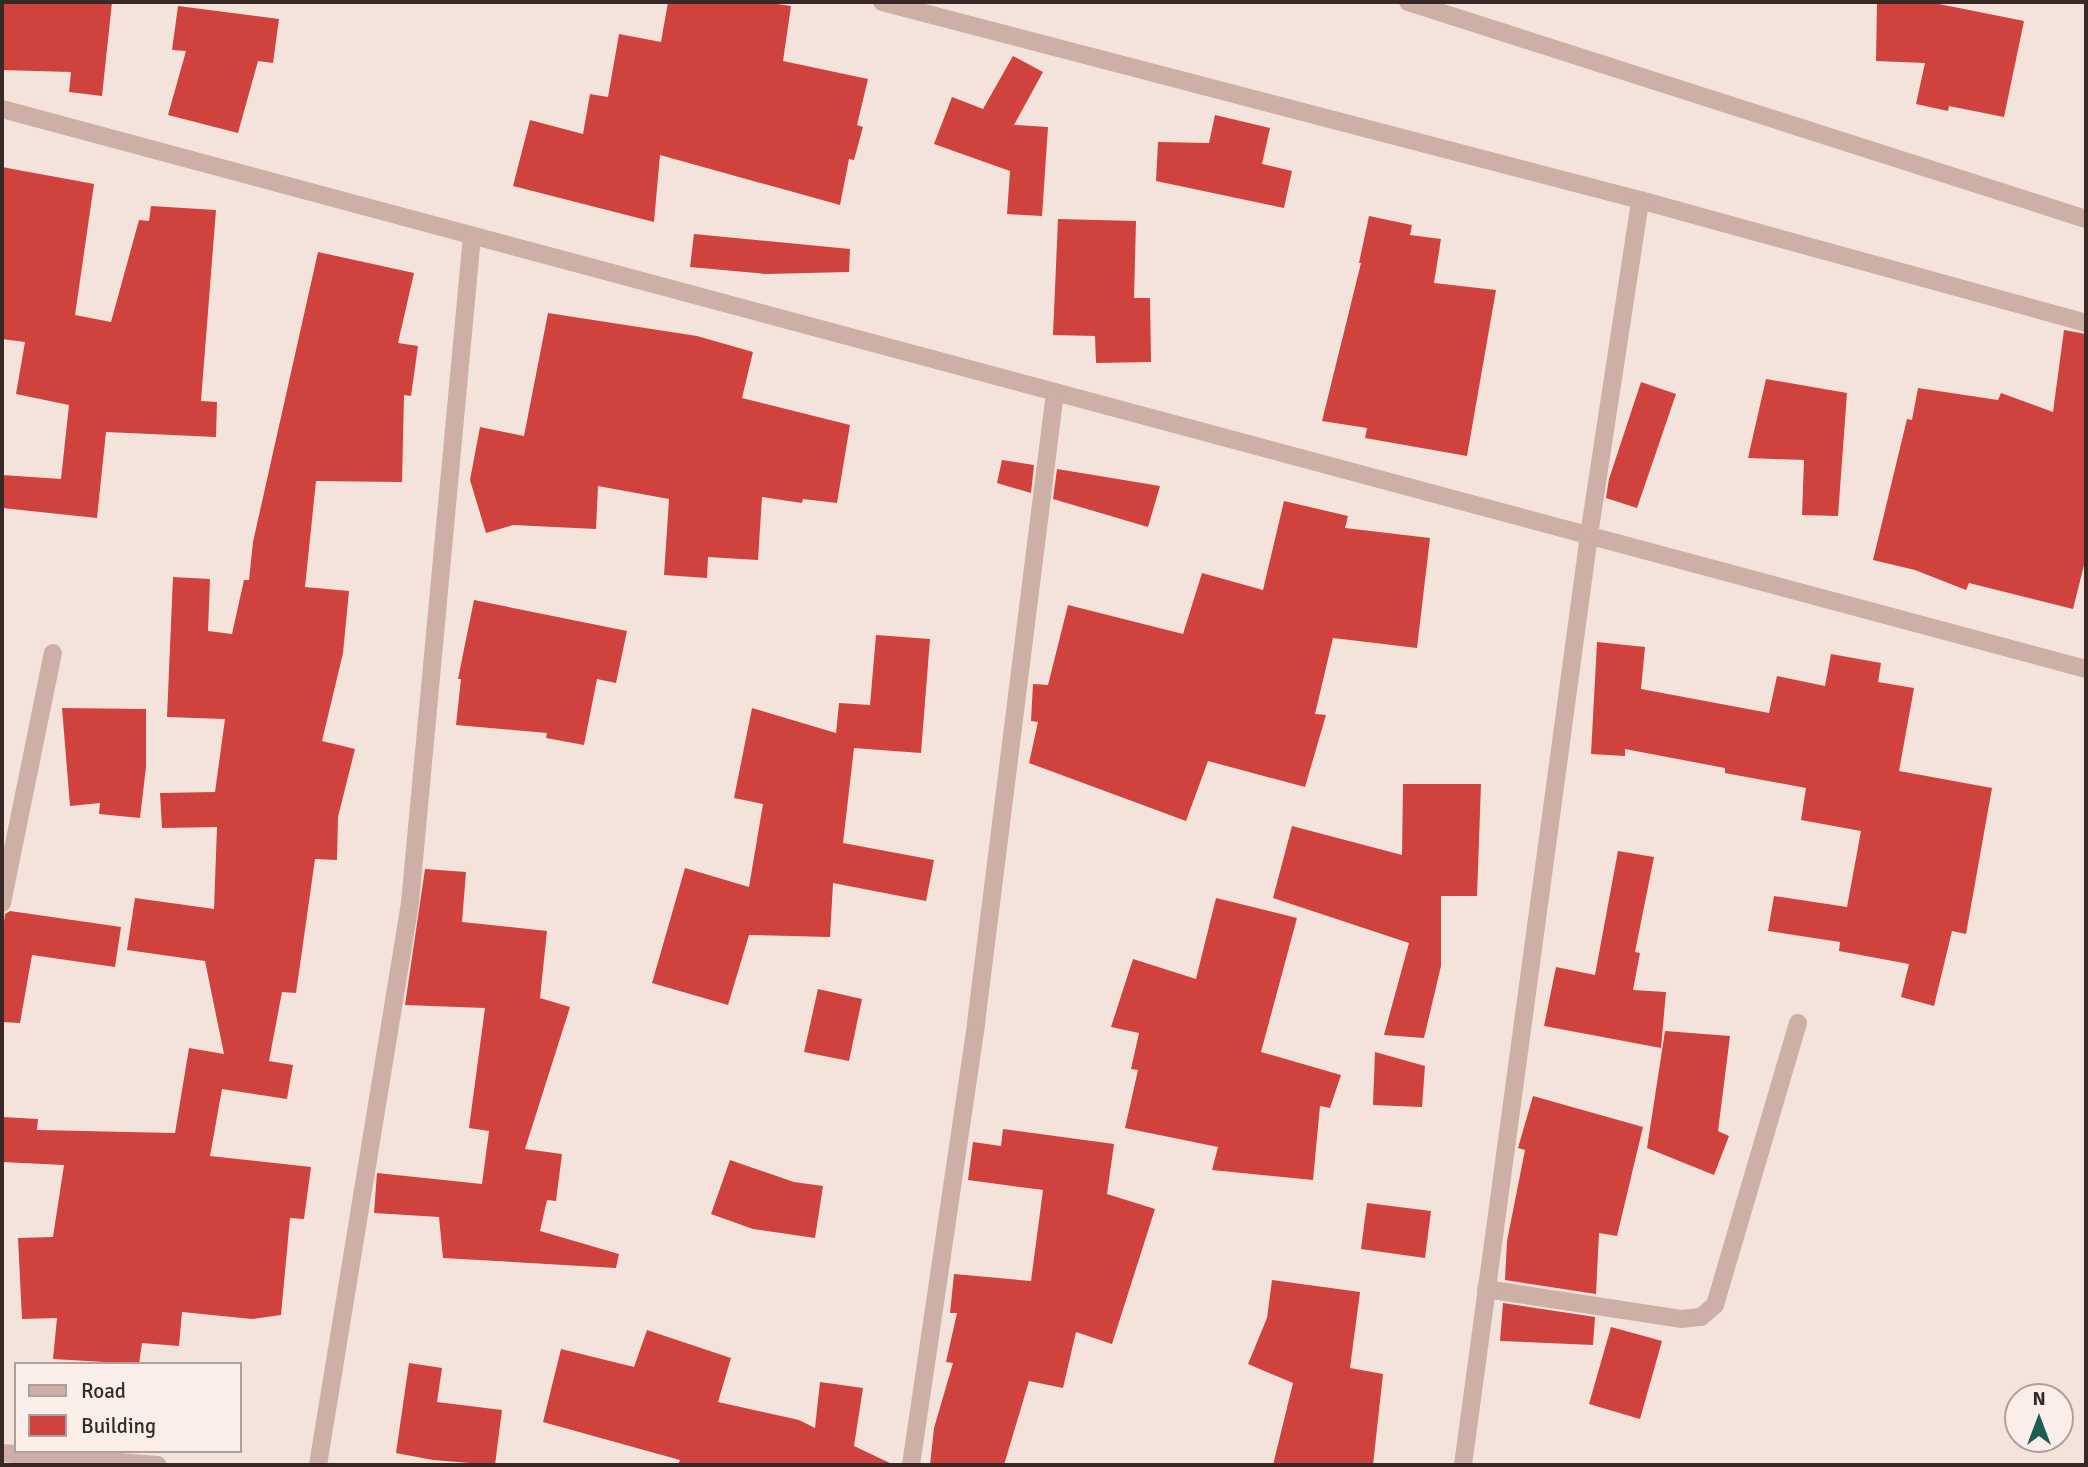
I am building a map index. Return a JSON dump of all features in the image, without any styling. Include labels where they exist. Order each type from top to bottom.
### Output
[{"type":"street","points":[[882,2],[1640,200],[2086,323]]},
{"type":"street","points":[[1408,2],[2086,219]]},
{"type":"street","points":[[2,109],[2086,668]]},
{"type":"street","points":[[1463,1465],[1589,535],[1640,200]]},
{"type":"street","points":[[318,1465],[410,903],[472,236]]},
{"type":"street","points":[[911,1465],[976,1023],[1055,392]]},
{"type":"street","points":[[2,903],[53,653]]},
{"type":"street","points":[[1486,1289],[1681,1318],[1701,1317],[1715,1305],[1798,1023]]},
{"type":"street","points":[[2,1453],[158,1465]]},
{"type":"building","points":[[2,2],[112,2],[102,96],[69,92],[71,72],[2,70]]},
{"type":"building","points":[[668,2],[763,2],[791,6],[783,61],[868,79],[857,125],[863,127],[854,160],[849,159],[840,205],[660,155],[654,222],[513,186],[530,120],[583,134],[590,94],[608,97],[619,34],[661,42]]},
{"type":"building","points":[[1877,2],[1929,2],[2024,21],[2004,117],[1949,106],[1948,111],[1916,104],[1925,63],[1876,61]]},
{"type":"building","points":[[178,6],[279,19],[273,63],[258,61],[238,133],[168,115],[186,51],[172,50]]},
{"type":"building","points":[[1013,56],[1043,72],[1014,125],[1048,127],[1042,216],[1007,214],[1010,171],[934,144],[952,97],[983,109]]},
{"type":"building","points":[[1215,115],[1270,128],[1262,164],[1292,171],[1284,208],[1156,181],[1158,142],[1209,143]]},
{"type":"building","points":[[2,167],[94,184],[75,315],[111,322],[139,220],[149,221],[151,206],[216,210],[201,401],[217,402],[216,437],[106,432],[97,518],[2,508],[2,475],[61,479],[69,405],[16,394],[25,342],[2,339]]},
{"type":"building","points":[[1369,216],[1412,225],[1410,235],[1441,239],[1434,283],[1496,290],[1467,456],[1365,438],[1367,428],[1322,421],[1361,263]]},
{"type":"building","points":[[1058,219],[1136,221],[1134,298],[1150,298],[1151,362],[1096,363],[1095,336],[1053,335]]},
{"type":"building","points":[[694,234],[850,249],[849,272],[766,274],[690,267]]},
{"type":"building","points":[[318,252],[414,273],[398,343],[418,346],[411,396],[404,395],[402,482],[316,481],[305,587],[349,591],[343,653],[322,741],[355,749],[338,817],[337,860],[315,859],[296,993],[282,992],[269,1061],[293,1065],[287,1099],[222,1089],[210,1156],[311,1167],[304,1219],[290,1218],[281,1315],[252,1319],[182,1312],[179,1346],[142,1343],[139,1362],[53,1359],[57,1318],[22,1319],[18,1238],[53,1237],[64,1165],[2,1162],[2,1117],[38,1119],[37,1130],[175,1133],[189,1048],[224,1054],[205,961],[127,950],[135,898],[214,909],[217,827],[162,828],[160,793],[215,792],[225,719],[167,717],[173,577],[210,579],[208,631],[232,634],[244,580],[249,580],[253,542]]},
{"type":"building","points":[[548,313],[697,336],[753,352],[742,398],[850,425],[837,503],[803,499],[802,503],[762,497],[758,560],[708,557],[707,578],[664,575],[669,499],[598,486],[596,529],[513,525],[486,533],[470,480],[480,427],[524,436]]},
{"type":"building","points":[[2064,330],[2086,334],[2086,557],[2073,609],[1969,583],[1966,590],[1915,570],[1873,560],[1907,419],[1912,420],[1918,388],[1998,400],[2001,393],[2053,412]]},
{"type":"building","points":[[1766,379],[1847,393],[1838,516],[1802,515],[1804,460],[1748,458]]},
{"type":"building","points":[[1641,382],[1676,394],[1637,508],[1606,498],[1609,479]]},
{"type":"building","points":[[1002,460],[1034,465],[1031,493],[997,483]]},
{"type":"building","points":[[1057,469],[1160,486],[1148,527],[1053,499]]},
{"type":"building","points":[[1284,501],[1348,516],[1345,528],[1430,538],[1417,648],[1333,638],[1315,714],[1326,715],[1305,787],[1208,761],[1186,821],[1029,763],[1038,722],[1031,721],[1033,684],[1048,685],[1068,605],[1183,634],[1202,573],[1263,590]]},
{"type":"building","points":[[474,600],[627,631],[616,683],[597,679],[584,745],[546,738],[547,733],[456,725],[461,679],[458,679]]},
{"type":"building","points":[[876,635],[930,639],[921,753],[854,748],[843,843],[934,860],[926,901],[833,883],[830,937],[749,935],[728,1005],[652,983],[685,868],[749,887],[763,804],[734,798],[752,708],[836,733],[839,703],[870,705]]},
{"type":"building","points":[[1597,642],[1645,647],[1641,689],[1769,713],[1777,676],[1825,686],[1831,654],[1881,663],[1878,682],[1914,688],[1899,771],[1992,788],[1966,934],[1952,931],[1934,1006],[1901,997],[1909,964],[1839,951],[1840,942],[1768,931],[1774,896],[1847,907],[1861,831],[1801,820],[1806,788],[1725,773],[1725,768],[1625,749],[1625,756],[1591,754]]},
{"type":"building","points":[[62,708],[146,709],[146,767],[140,818],[99,814],[100,803],[70,806]]},
{"type":"building","points":[[1403,784],[1481,784],[1477,896],[1441,896],[1441,966],[1424,1038],[1384,1035],[1409,943],[1273,898],[1292,826],[1402,855]]},
{"type":"building","points":[[1618,851],[1654,857],[1635,952],[1640,953],[1633,990],[1666,992],[1661,1048],[1544,1026],[1556,967],[1595,975]]},
{"type":"building","points":[[425,869],[466,872],[462,922],[547,931],[540,998],[570,1007],[525,1149],[562,1154],[556,1201],[547,1200],[540,1231],[619,1254],[616,1268],[443,1258],[439,1217],[374,1213],[377,1173],[482,1184],[489,1131],[469,1128],[485,1008],[405,1005]]},
{"type":"building","points":[[1216,898],[1297,918],[1261,1052],[1341,1075],[1330,1108],[1320,1106],[1313,1180],[1212,1170],[1218,1147],[1125,1128],[1138,1070],[1131,1069],[1139,1033],[1111,1027],[1133,959],[1196,979]]},
{"type":"building","points":[[10,911],[121,927],[115,967],[32,955],[20,1023],[2,1022],[2,938],[5,914]]},
{"type":"building","points":[[818,989],[862,999],[849,1061],[804,1052]]},
{"type":"building","points":[[1665,1031],[1730,1036],[1718,1131],[1729,1136],[1714,1175],[1647,1148]]},
{"type":"building","points":[[1375,1052],[1425,1066],[1422,1107],[1373,1105]]},
{"type":"building","points":[[1533,1096],[1643,1127],[1617,1236],[1599,1233],[1596,1294],[1505,1280],[1507,1241],[1525,1150],[1518,1148]]},
{"type":"building","points":[[1003,1129],[1114,1144],[1107,1194],[1155,1209],[1112,1344],[1076,1332],[1063,1388],[1029,1381],[1004,1465],[930,1465],[934,1428],[953,1363],[946,1362],[957,1313],[950,1313],[954,1274],[1031,1281],[1043,1190],[968,1180],[973,1142],[1001,1146]]},
{"type":"building","points":[[730,1160],[794,1182],[823,1186],[815,1238],[753,1229],[711,1214]]},
{"type":"building","points":[[1367,1203],[1431,1211],[1425,1258],[1361,1249]]},
{"type":"building","points":[[1272,1280],[1360,1292],[1350,1368],[1383,1374],[1373,1465],[1273,1465],[1293,1383],[1248,1364],[1267,1318]]},
{"type":"building","points":[[1503,1303],[1595,1317],[1593,1345],[1500,1341]]},
{"type":"building","points":[[1611,1327],[1662,1341],[1640,1419],[1589,1404]]},
{"type":"building","points":[[647,1330],[731,1358],[718,1402],[799,1420],[815,1428],[820,1382],[863,1388],[854,1446],[894,1465],[678,1465],[680,1460],[543,1422],[561,1349],[634,1367]]},
{"type":"building","points":[[409,1363],[442,1368],[437,1402],[502,1410],[495,1465],[433,1460],[396,1453]]}]
